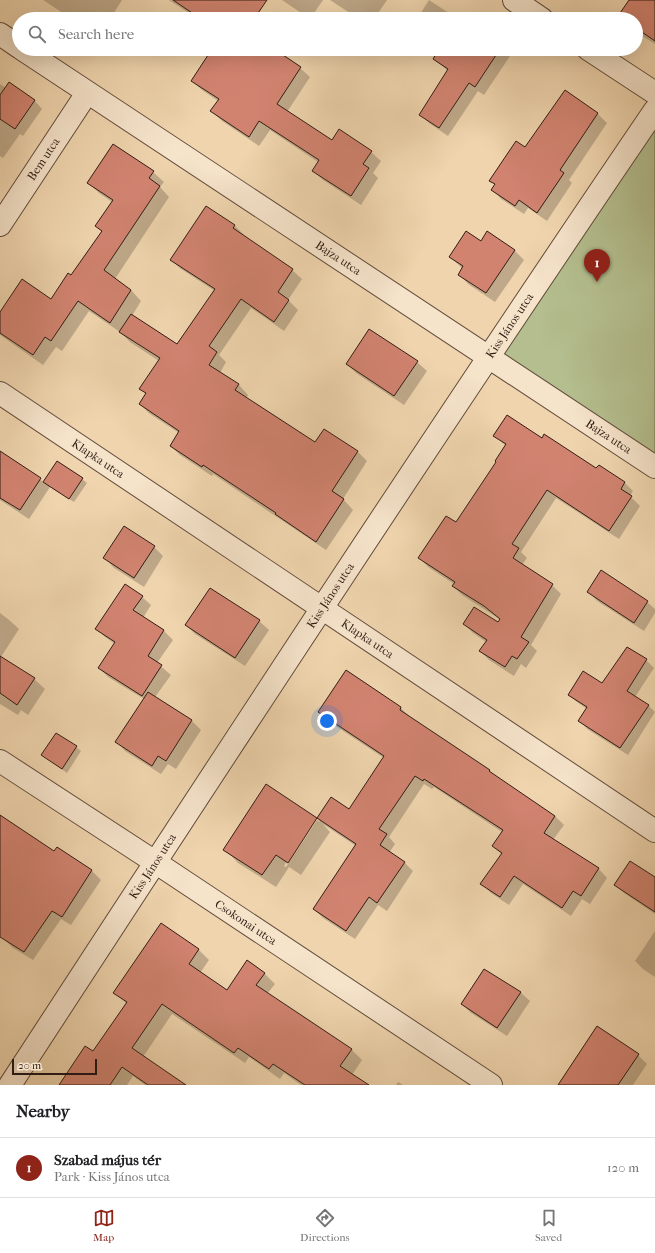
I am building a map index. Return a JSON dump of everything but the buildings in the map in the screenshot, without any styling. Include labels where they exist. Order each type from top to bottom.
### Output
[{"type":"street","points":[[514,0],[532,12]]},
{"type":"street","points":[[0,34],[12,42]]},
{"type":"street","name":"Bajza utca","points":[[32,56],[655,467]]},
{"type":"street","points":[[599,56],[655,93]]},
{"type":"street","name":"Bem utca","points":[[1,221],[87,93]]},
{"type":"street","name":"Kiss János utca","points":[[10,1085],[155,862],[488,358],[655,110]]},
{"type":"street","name":"Klapka utca","points":[[0,394],[655,831]]},
{"type":"street","name":"Csokonai utca","points":[[0,761],[491,1085]]},
{"type":"green space","points":[[655,110],[655,467],[487,358]]},
{"type":"place","name":"Szabad május tér","points":[[597,282]]}]
